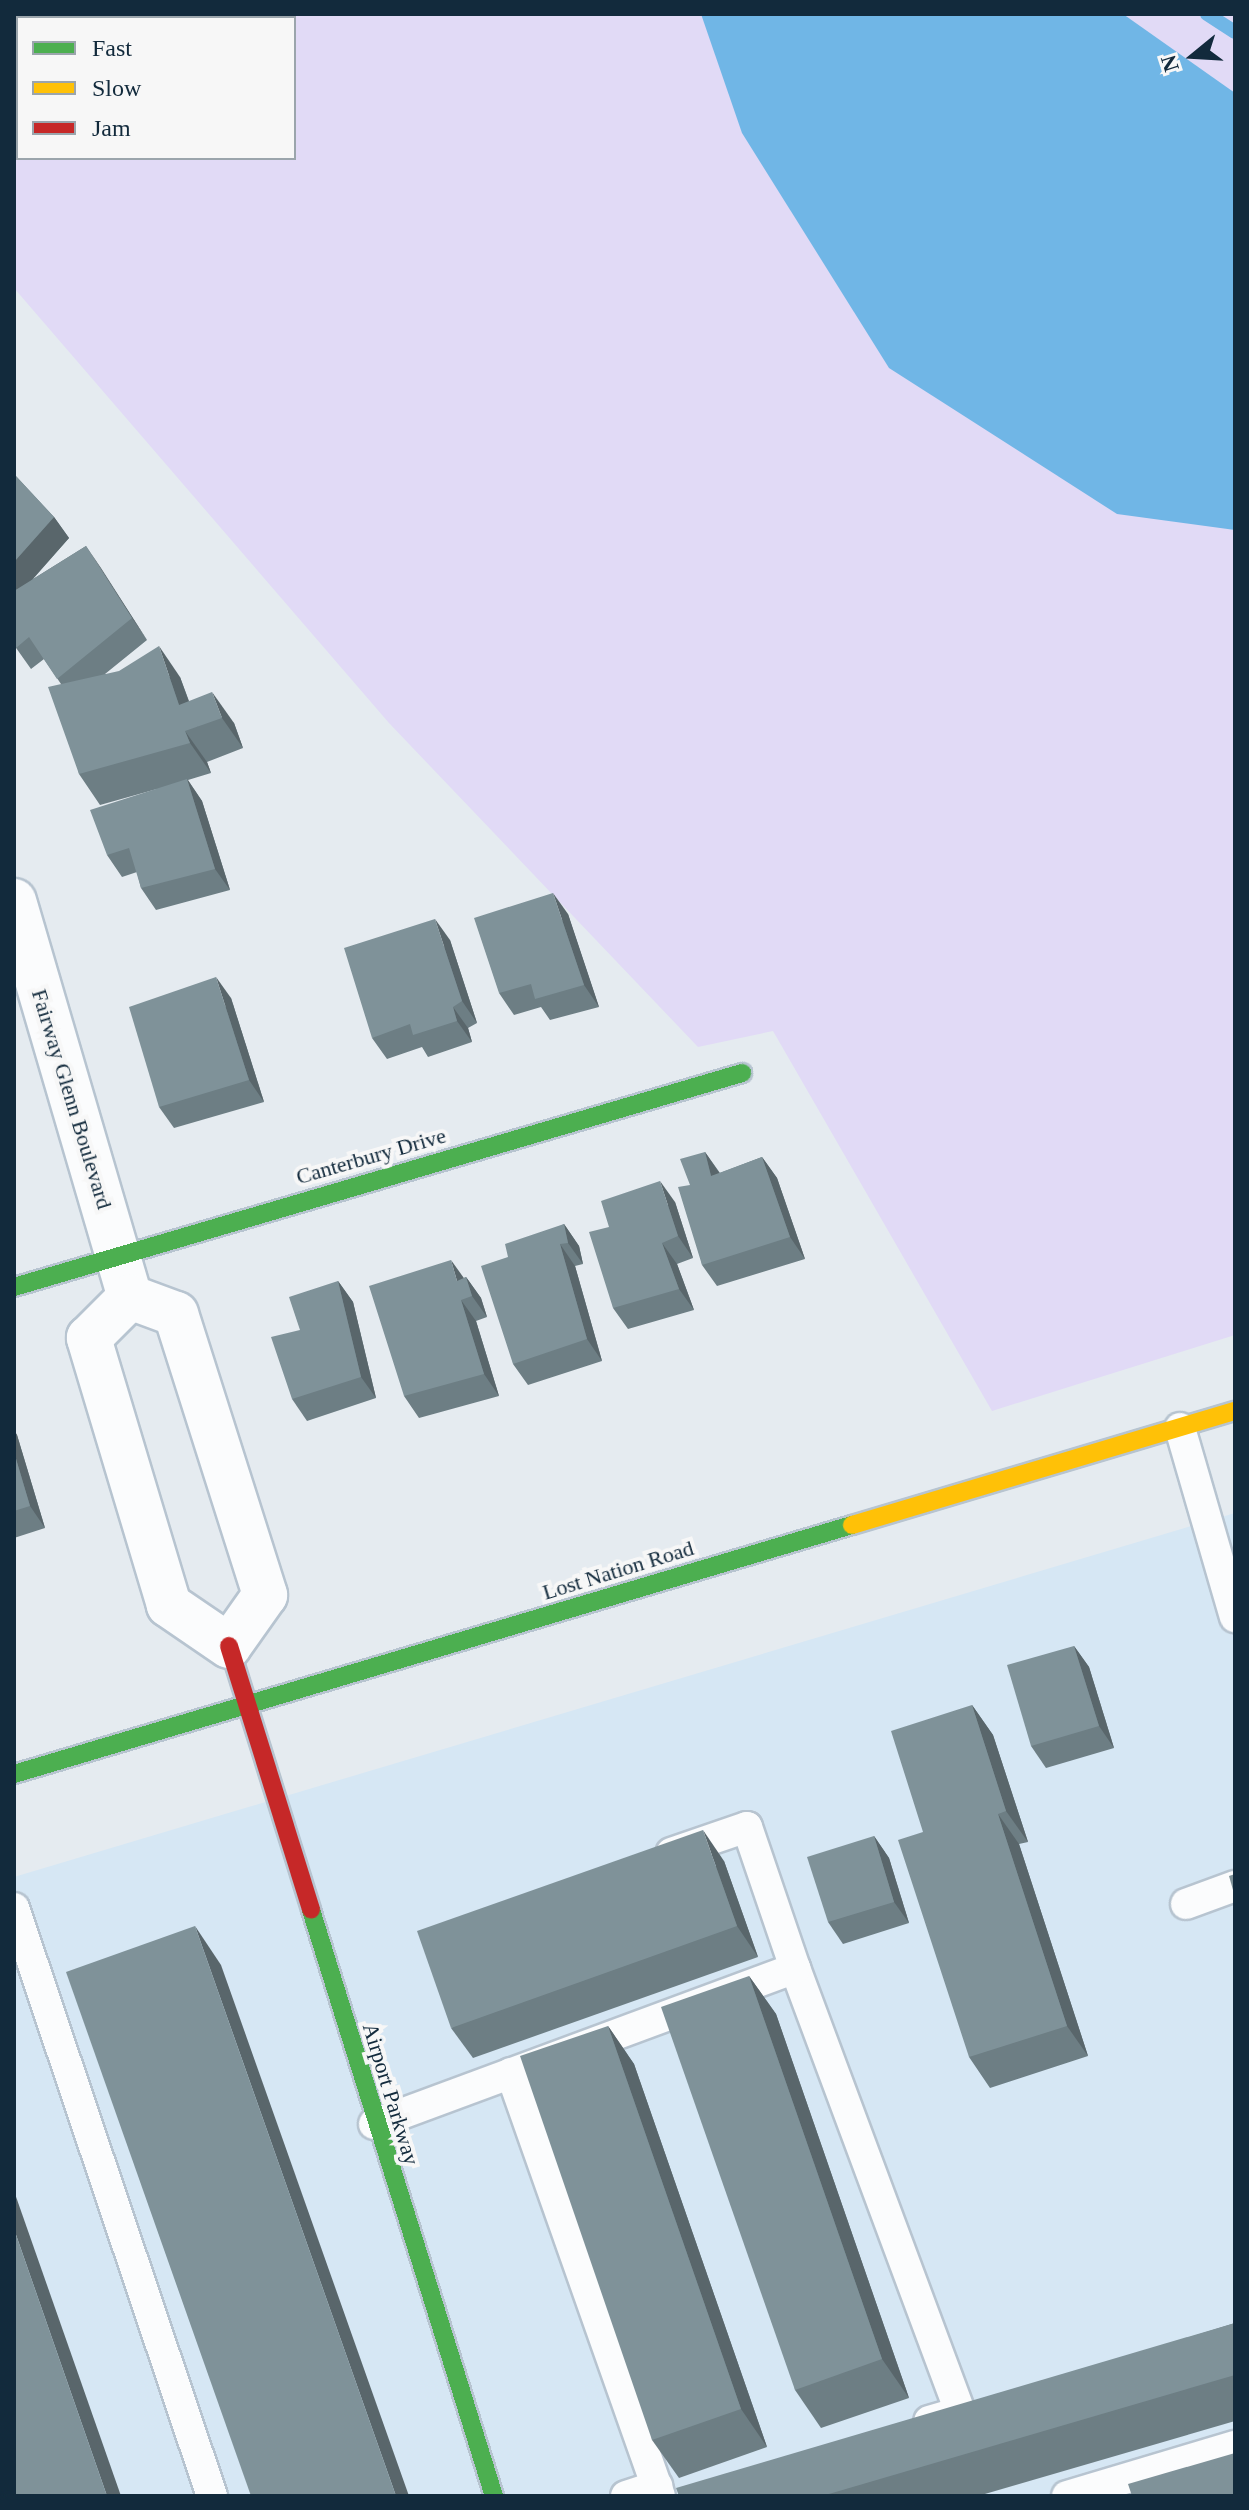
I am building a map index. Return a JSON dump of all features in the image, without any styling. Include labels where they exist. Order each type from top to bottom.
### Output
[{"type":"street","name":"Fairway Glenn Boulevard","points":[[14,901],[130,1297]]},
{"type":"street","name":"Canterbury Drive","points":[[14,1287],[742,1073]]},
{"type":"street","points":[[229,1646],[265,1595],[176,1314],[130,1297],[89,1338],[169,1605],[229,1646],[248,1705]]},
{"type":"street","name":"Lost Nation Road","points":[[14,1774],[1235,1411]]},
{"type":"street","name":"Airport Parkway","points":[[248,1705],[374,2124],[494,2496]]},
{"type":"lane","points":[[1180,1428],[1235,1617]]},
{"type":"lane","points":[[645,1862],[747,1827],[795,1968],[960,2412],[899,2431]]},
{"type":"lane","points":[[1186,1904],[1235,1886]]},
{"type":"lane","points":[[14,1908],[212,2496]]},
{"type":"lane","points":[[374,2124],[795,1968]]},
{"type":"lane","points":[[511,2073],[658,2491],[626,2496]]},
{"type":"lane","points":[[1086,2493],[1235,2446]]},
{"type":"shaded area","points":[[14,14],[1235,14],[1235,1335],[992,1411],[773,1031],[698,1047],[389,723],[14,288]]},
{"type":"shaded area","points":[[1235,1513],[1235,2496],[14,2496],[14,1877]]},
{"type":"water","points":[[701,14],[1123,14],[1235,93],[1235,530],[1117,514],[889,368],[742,133]]},
{"type":"building","points":[[14,474],[54,517],[14,562]]},
{"type":"building","points":[[86,546],[132,618],[57,679],[29,637],[16,648],[14,645],[14,591]]},
{"type":"building","points":[[159,646],[179,705],[212,692],[222,718],[185,731],[190,743],[79,774],[48,687],[119,671]]},
{"type":"building","points":[[187,779],[215,869],[141,888],[129,848],[107,855],[90,810]]},
{"type":"building","points":[[553,893],[584,985],[535,999],[531,984],[499,993],[474,918]]},
{"type":"building","points":[[435,919],[462,1001],[453,1007],[457,1021],[413,1035],[410,1024],[372,1038],[344,948]]},
{"type":"building","points":[[216,977],[249,1080],[159,1107],[129,1007]]},
{"type":"building","points":[[705,1152],[711,1176],[762,1157],[790,1237],[702,1265],[678,1187],[690,1185],[680,1159]]},
{"type":"building","points":[[660,1181],[678,1236],[662,1243],[679,1289],[613,1308],[589,1232],[609,1227],[601,1201]]},
{"type":"building","points":[[564,1224],[568,1243],[560,1244],[587,1339],[513,1364],[481,1266],[508,1257],[505,1244]]},
{"type":"building","points":[[451,1260],[457,1281],[466,1277],[472,1296],[461,1300],[484,1374],[404,1396],[369,1286]]},
{"type":"building","points":[[338,1281],[361,1377],[292,1399],[271,1337],[300,1330],[289,1297]]},
{"type":"building","points":[[14,1452],[30,1506],[14,1511]]},
{"type":"building","points":[[1074,1646],[1099,1726],[1031,1746],[1007,1665]]},
{"type":"building","points":[[972,1705],[1006,1811],[998,1814],[1067,2026],[969,2057],[898,1840],[923,1832],[891,1731]]},
{"type":"building","points":[[703,1830],[737,1926],[451,2028],[417,1931]]},
{"type":"building","points":[[874,1836],[894,1902],[828,1922],[807,1857]]},
{"type":"building","points":[[1235,1874],[1235,1897],[1229,1876]]},
{"type":"building","points":[[195,1926],[396,2496],[251,2496],[66,1972]]},
{"type":"building","points":[[749,1976],[882,2359],[795,2390],[661,2007]]},
{"type":"building","points":[[608,2026],[741,2409],[652,2440],[520,2056]]},
{"type":"building","points":[[14,2229],[107,2496],[14,2496]]},
{"type":"building","points":[[1235,2323],[1235,2375],[822,2496],[679,2496],[676,2488]]},
{"type":"building","points":[[1235,2453],[1235,2496],[1132,2496],[1128,2484]]},
{"type":"waterway","points":[[1207,14],[1235,32]]},
{"type":"traffic: fast","points":[[14,1287],[742,1073]]},
{"type":"traffic: fast","points":[[14,1774],[852,1525]]},
{"type":"traffic: fast","points":[[311,1910],[494,2496]]},
{"type":"traffic: slow","points":[[852,1525],[1235,1411]]},
{"type":"traffic: jam","points":[[229,1646],[311,1910]]}]
